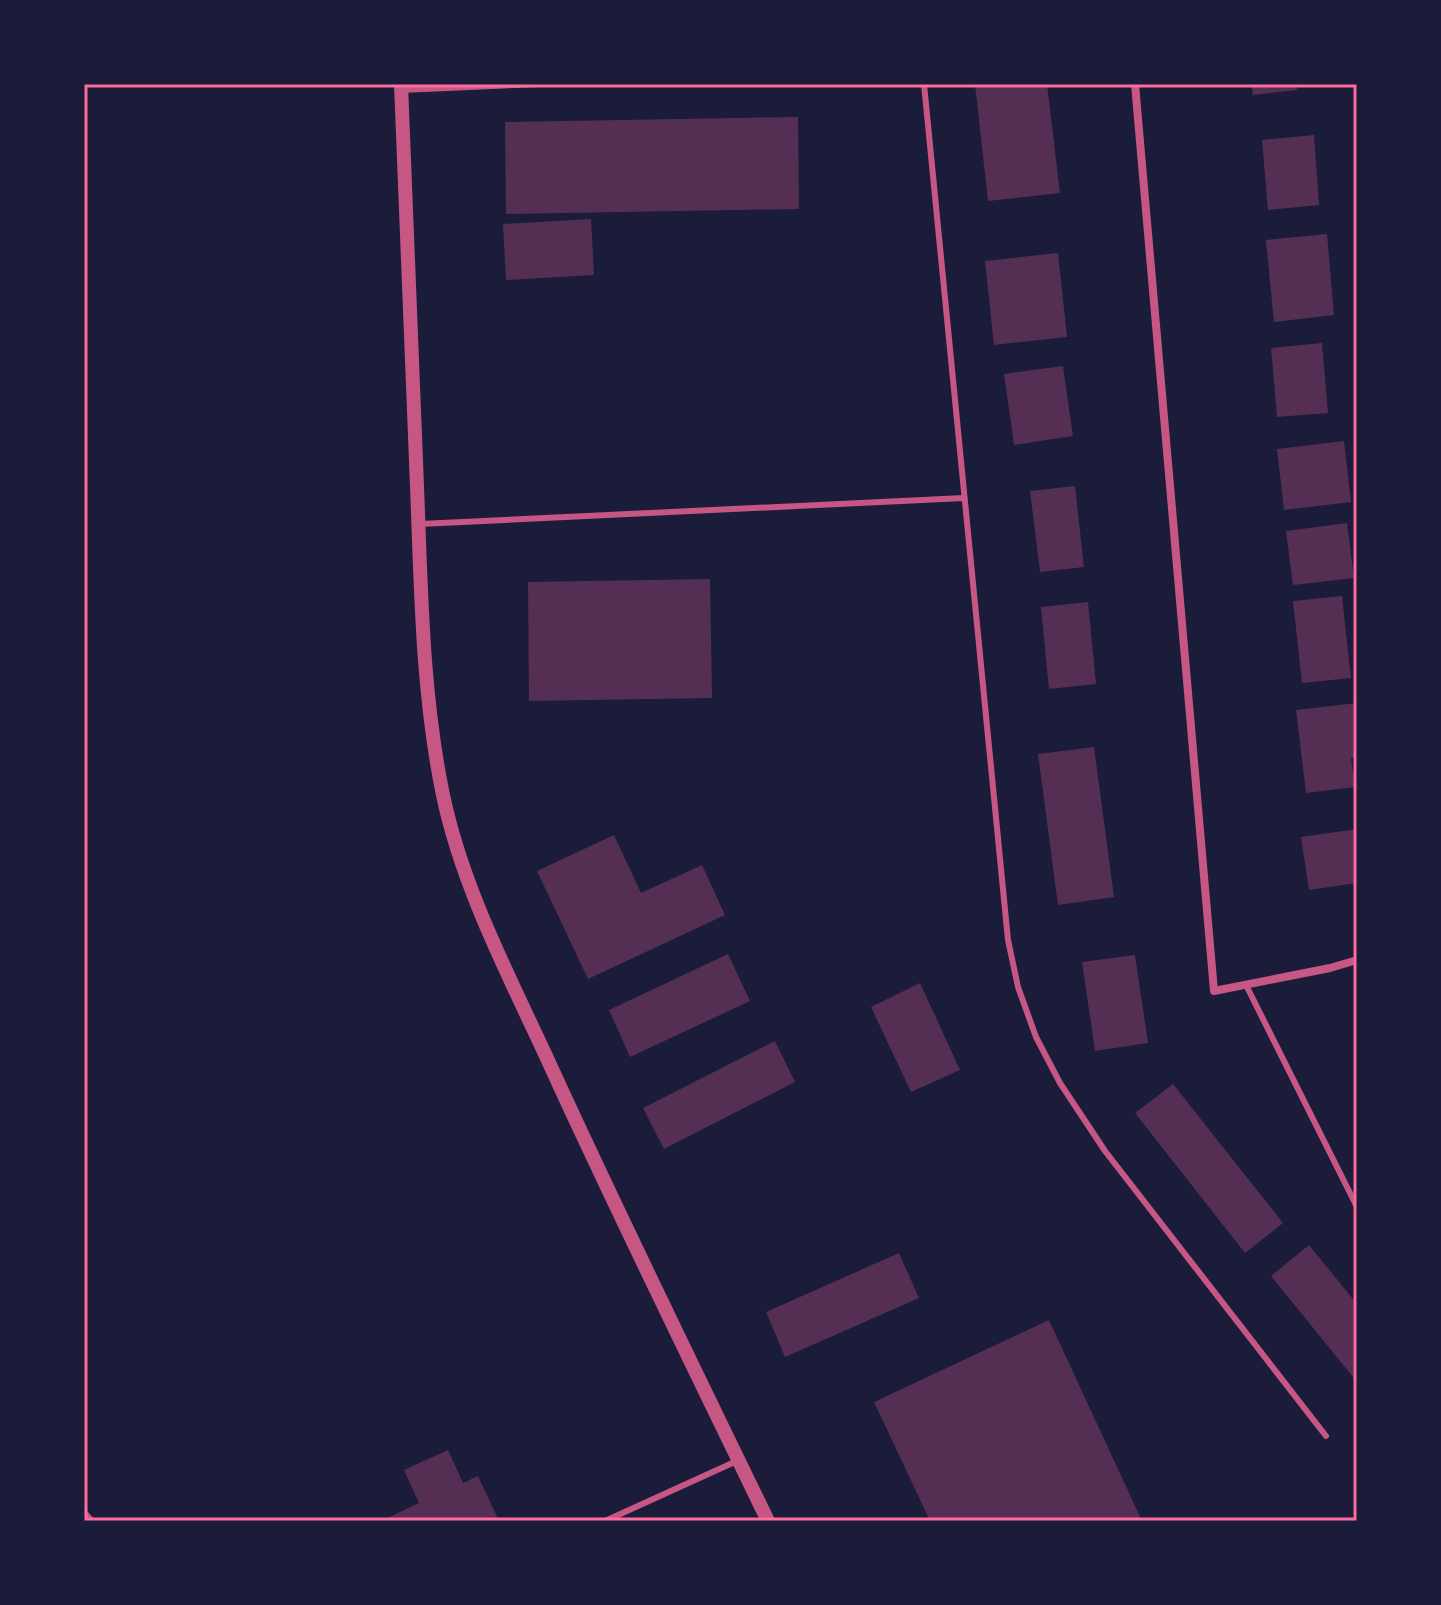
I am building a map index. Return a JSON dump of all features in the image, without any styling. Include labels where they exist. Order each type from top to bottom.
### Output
[{"type":"street","points":[[1135,84],[1214,991],[1357,960]]},
{"type":"street","points":[[401,87],[426,673],[443,796],[457,846],[487,926],[557,1081],[768,1521]]},
{"type":"lane","points":[[401,87],[538,84]]},
{"type":"lane","points":[[924,84],[1008,940],[1018,987],[1036,1037],[1060,1083],[1105,1151],[1326,1436]]},
{"type":"lane","points":[[418,524],[964,498]]},
{"type":"lane","points":[[1246,985],[1357,1207]]},
{"type":"lane","points":[[605,1521],[739,1460]]},
{"type":"lane","points":[[84,1512],[92,1521]]},
{"type":"building","points":[[975,84],[1047,84],[1060,193],[988,201]]},
{"type":"building","points":[[1251,84],[1296,84],[1297,90],[1253,95]]},
{"type":"building","points":[[798,117],[799,209],[506,214],[505,122]]},
{"type":"building","points":[[1314,135],[1319,205],[1268,210],[1262,140]]},
{"type":"building","points":[[591,219],[594,275],[506,280],[503,224]]},
{"type":"building","points":[[1327,234],[1334,315],[1274,322],[1266,240]]},
{"type":"building","points":[[1058,253],[1067,337],[994,345],[985,261]]},
{"type":"building","points":[[1322,343],[1328,413],[1277,417],[1271,348]]},
{"type":"building","points":[[1063,366],[1073,436],[1014,445],[1004,374]]},
{"type":"building","points":[[1344,441],[1351,502],[1284,510],[1277,449]]},
{"type":"building","points":[[1075,486],[1084,567],[1040,572],[1030,491]]},
{"type":"building","points":[[1347,523],[1354,578],[1293,585],[1286,531]]},
{"type":"building","points":[[710,579],[712,698],[529,701],[528,582]]},
{"type":"building","points":[[1342,596],[1351,678],[1302,683],[1293,601]]},
{"type":"building","points":[[1088,602],[1096,684],[1049,689],[1041,607]]},
{"type":"building","points":[[1357,703],[1357,758],[1351,758],[1355,787],[1306,793],[1296,710]]},
{"type":"building","points":[[1094,747],[1114,897],[1058,905],[1038,754]]},
{"type":"building","points":[[1357,829],[1357,883],[1309,890],[1301,837]]},
{"type":"building","points":[[614,835],[641,893],[702,865],[725,915],[588,979],[537,871]]},
{"type":"building","points":[[728,954],[750,1001],[630,1057],[609,1010]]},
{"type":"building","points":[[1135,955],[1148,1043],[1095,1051],[1082,962]]},
{"type":"building","points":[[920,983],[960,1070],[911,1092],[871,1007]]},
{"type":"building","points":[[775,1041],[795,1082],[664,1149],[643,1108]]},
{"type":"building","points":[[1173,1084],[1283,1223],[1245,1253],[1135,1113]]},
{"type":"building","points":[[1309,1245],[1357,1304],[1357,1382],[1271,1276]]},
{"type":"building","points":[[899,1253],[919,1298],[785,1357],[766,1312]]},
{"type":"building","points":[[1049,1320],[1142,1521],[930,1521],[874,1402]]},
{"type":"building","points":[[448,1450],[463,1483],[478,1476],[499,1521],[381,1521],[419,1503],[404,1470]]}]
